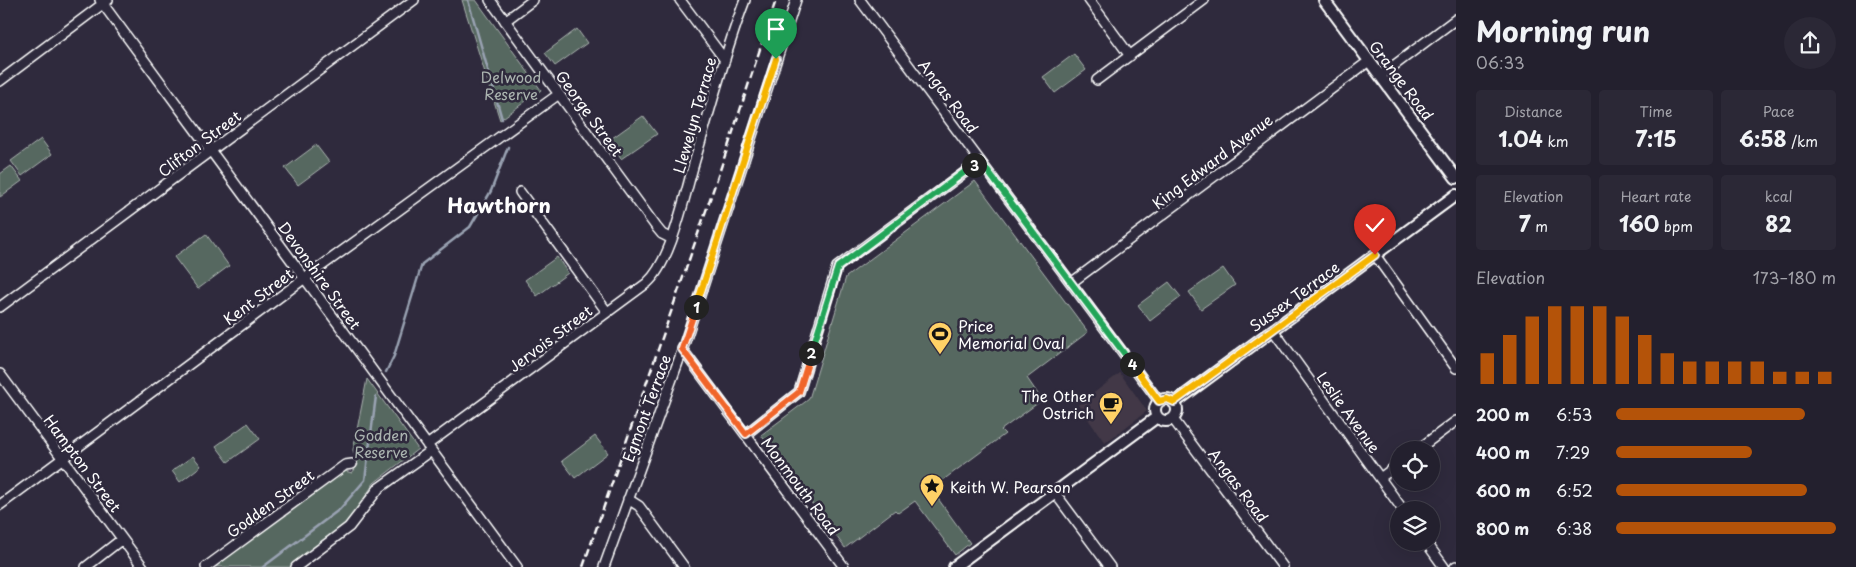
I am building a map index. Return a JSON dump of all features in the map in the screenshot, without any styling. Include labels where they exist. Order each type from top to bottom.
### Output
[{"type":"street","name":"Clifton Street","points":[[0,307],[414,0]]},
{"type":"street","name":"George Street","points":[[490,0],[657,228],[662,234],[672,239]]},
{"type":"street","points":[[505,21],[533,0]]},
{"type":"street","points":[[680,0],[724,60]]},
{"type":"street","name":"Llewelyn Terrace","points":[[672,239],[724,60],[745,0]]},
{"type":"street","name":"Egmont Terrace","points":[[604,567],[682,349],[796,0]]},
{"type":"street","name":"Angas Road","points":[[861,0],[1159,401]]},
{"type":"street","points":[[1089,0],[1130,56]]},
{"type":"street","points":[[1098,80],[1204,0]]},
{"type":"street","name":"Grange Road","points":[[1324,0],[1456,178]]},
{"type":"street","name":"Devonshire Street","points":[[104,1],[517,567]]},
{"type":"street","points":[[0,81],[104,1]]},
{"type":"street","points":[[1380,76],[1456,19]]},
{"type":"street","name":"King Edward Avenue","points":[[1071,282],[1369,61]]},
{"type":"street","name":"Kent Street","points":[[0,505],[305,278],[559,94]]},
{"type":"street","points":[[746,434],[799,392],[838,267],[980,161]]},
{"type":"street","points":[[520,192],[607,312]]},
{"type":"street","name":"Sussex Terrace","points":[[1174,402],[1456,195]]},
{"type":"street","name":"Jervois Street","points":[[296,567],[349,527],[379,488],[653,277],[661,266],[672,239]]},
{"type":"street","points":[[1375,255],[1456,368]]},
{"type":"street","name":"Leslie Avenue","points":[[1273,330],[1397,501]]},
{"type":"street","name":"Monmouth Road","points":[[682,349],[844,567]]},
{"type":"street","name":"Hampton Street","points":[[0,374],[143,567]]},
{"type":"street","points":[[1167,399],[1174,402],[1177,410],[1173,419],[1162,421],[1157,417],[1155,407],[1159,401],[1167,399]]},
{"type":"street","points":[[954,567],[1157,417]]},
{"type":"street","name":"Angas Road","points":[[1173,419],[1283,567]]},
{"type":"street","points":[[1429,441],[1456,421]]},
{"type":"street","name":"Godden Street","points":[[206,567],[345,465],[352,464]]},
{"type":"street","points":[[1380,478],[1390,471]]},
{"type":"street","points":[[1055,492],[1110,567]]},
{"type":"street","points":[[628,498],[639,506],[684,567]]},
{"type":"street","points":[[86,567],[122,539]]},
{"type":"street","points":[[1432,551],[1444,567]]},
{"type":"shaded area","points":[[1120,373],[1147,411],[1105,443],[1078,405]]},
{"type":"green space","name":"Delwood Reserve","points":[[462,0],[476,0],[541,90],[500,120]]},
{"type":"green space","points":[[577,29],[587,43],[555,66],[545,53]]},
{"type":"green space","points":[[1074,54],[1086,70],[1055,93],[1043,77]]},
{"type":"green space","points":[[643,116],[657,134],[621,159],[608,141]]},
{"type":"green space","points":[[41,139],[52,154],[22,176],[11,161]]},
{"type":"green space","points":[[316,145],[329,162],[298,185],[285,168]]},
{"type":"green space","points":[[11,166],[22,181],[0,197],[0,174]]},
{"type":"green space","name":"Price Memorial Oval","points":[[975,181],[1088,332],[1027,378],[1042,400],[1001,430],[1005,434],[931,489],[970,543],[955,555],[915,501],[898,513],[895,510],[845,548],[761,435],[809,399],[846,277]]},
{"type":"green space","points":[[206,234],[229,266],[198,289],[174,257]]},
{"type":"green space","points":[[557,257],[568,273],[537,296],[525,280]]},
{"type":"green space","points":[[1223,268],[1235,285],[1201,309],[1189,292]]},
{"type":"green space","points":[[1169,282],[1181,297],[1150,321],[1138,305]]},
{"type":"green space","name":"Godden Reserve","points":[[367,379],[418,449],[374,483],[346,526],[290,567],[214,567],[345,471],[352,473],[358,465],[353,450]]},
{"type":"green space","points":[[248,423],[260,439],[228,462],[216,446]]},
{"type":"green space","points":[[595,436],[608,453],[575,478],[562,461]]},
{"type":"green space","points":[[193,456],[201,466],[180,482],[172,471]]},
{"type":"waterway","points":[[468,0],[502,119]]},
{"type":"waterway","points":[[386,372],[394,356],[422,264],[470,227],[491,191],[508,147]]},
{"type":"waterway","points":[[263,567],[340,509],[365,480],[376,396]]},
{"type":"railway","points":[[583,567],[729,144],[776,0]]},
{"type":"place","name":"Price Memorial Oval","points":[[940,355]]},
{"type":"place","name":"The Other Ostrich","points":[[1111,425]]},
{"type":"place","name":"Keith W. Pearson","points":[[932,507]]},
{"type":"district","name":"Hawthorn","points":[[499,205]]},
{"type":"route","points":[[776,59],[682,349],[746,434],[799,392],[838,267],[980,161],[1159,401],[1167,399],[1174,402],[1375,255]]}]
